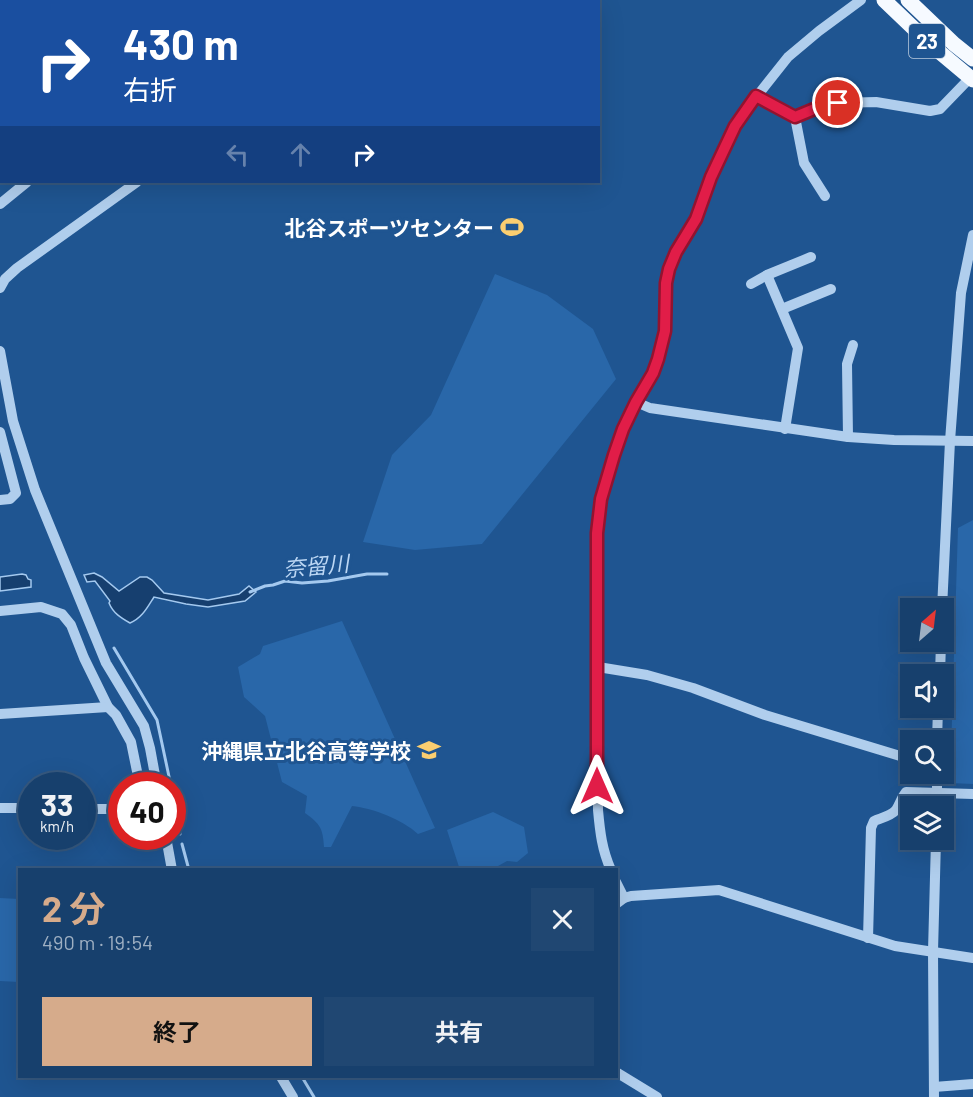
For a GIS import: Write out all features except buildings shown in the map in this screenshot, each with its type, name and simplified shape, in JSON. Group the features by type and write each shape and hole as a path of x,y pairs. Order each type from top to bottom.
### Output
{"main road":[{"name":"23","path":"884,0 930,44 972,79"},
{"name":"23","path":"908,0 973,59"}],"street":[{"path":"610,868 600,835 598,810 597,562 599,510 614,455 636,402 653,373 663,345 666,283 669,269 676,252 696,219 711,177 735,126 788,57 861,0"},
{"path":"795,117 819,107 838,103 876,102 930,111 940,109 972,79"},
{"path":"756,96 795,117"},
{"path":"795,117 804,163 825,196"},
{"path":"0,204 26,183"},
{"path":"0,288 5,279 17,268 136,183"},
{"path":"943,598 950,441 961,293 973,235"},
{"path":"751,284 811,257"},
{"path":"767,275 798,348 785,429"},
{"path":"782,309 831,289"},
{"path":"848,437 847,364 853,345"},
{"path":"0,351 13,421 35,490 106,663 144,726 154,772"},
{"path":"636,402 650,408 848,437 882,440 973,441"},
{"path":"0,432 16,493 10,499 0,500"},
{"path":"0,611 41,607 62,614 71,625 108,707 116,715 131,742 137,772"},
{"path":"598,668 647,675 693,688 765,715 900,756"},
{"path":"0,714 108,707"},
{"path":"937,784 937,793"},
{"path":"867,938 871,828 874,821 890,815 897,809 900,798 906,792 973,794"},
{"path":"0,808 18,808"},
{"path":"168,850 172,868"},
{"path":"936,850 933,951 934,1092 973,1084"},
{"path":"620,901 631,896 719,890 894,946 973,958"},
{"path":"618,1073 657,1097"},
{"path":"282,1078 293,1097"}],"shaded area":[{"path":"495,274 547,295 593,329 616,379 482,544 415,550 363,542 392,455 431,415"},
{"path":"973,520 973,784 954,783 954,730 952,730 952,718 954,718 958,528"},
{"path":"94,573 119,591 140,577 147,577 164,593 208,600 239,594 249,586 256,592 245,601 208,607 154,597 141,615 130,623 113,610 110,601 95,581 87,582 84,575"},
{"path":"22,574 31,580 31,587 0,591 0,577"},
{"path":"342,621 435,828 418,834 387,816 352,806 331,847 324,847 320,827 305,813 307,796 282,782 265,716 244,697 238,667 260,654 263,646"},
{"path":"493,812 524,827 528,853 517,862 507,861 495,868 459,868 447,830"},
{"path":"0,898 18,899 18,982 0,981"}],"waterway":[{"name":"奈留川","path":"250,592 285,581 302,583 367,574 387,574"},
{"path":"114,648 157,720 168,772"},
{"path":"184,850 188,868"},
{"path":"303,1078 314,1097"}],"place":[{"name":"北谷スポーツセンター","path":"512,227"},
{"name":"沖縄県立北谷高等学校","path":"429,750"}],"route":[{"path":"597,786 597,533 599,510 620,438 636,402 653,373 663,345 666,283 669,269 676,252 696,219 711,177 735,126 756,96 795,117 819,107 838,103"}]}
